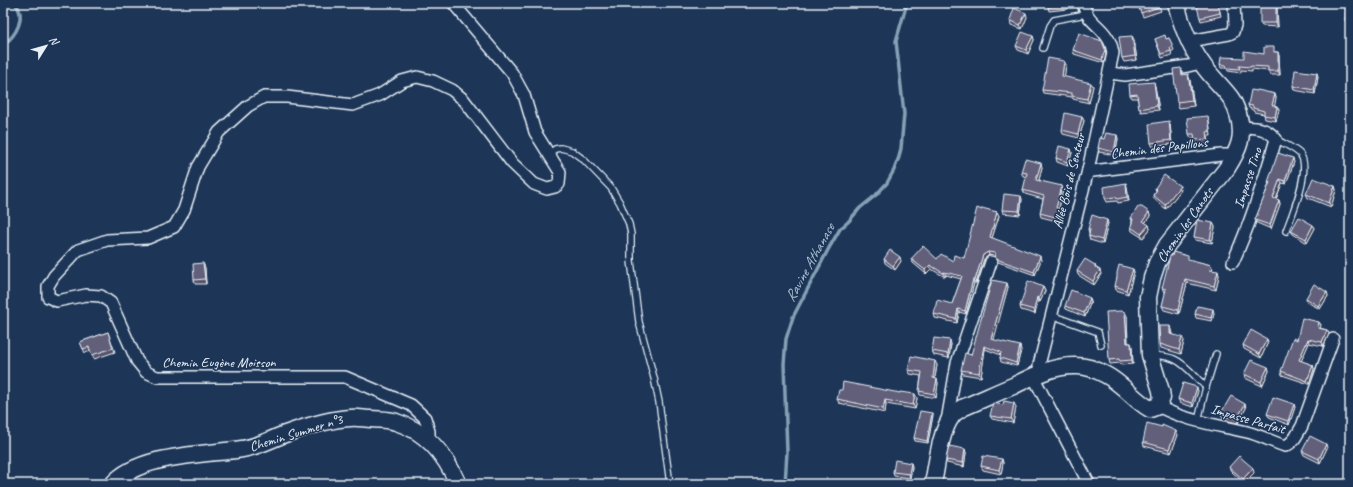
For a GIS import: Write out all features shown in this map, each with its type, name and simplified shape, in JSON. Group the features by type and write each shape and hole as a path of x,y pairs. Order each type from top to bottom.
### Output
{"street":[{"name":"Chemin Eugène Moisson","path":"428,440 428,431 425,418 411,405 345,377 157,377 146,372 136,361 111,303 101,296 86,295 57,301 48,297 48,286 54,276 78,250 107,240 148,238 174,227 184,210 198,167 219,132 248,106 264,97 287,97 353,105 380,94 402,81 417,77 433,81 452,90 464,100 512,163 534,184 547,189 555,187 559,184 560,172 535,132 524,95 512,73 453,3"},
{"name":"Allée Bois de Senteur","path":"1037,375 1088,170 1110,73 1113,53 1111,43 1086,14 1083,3"},
{"name":"Chemin les Canots","path":"1158,406 1162,398 1161,391 1150,355 1148,297 1152,278 1157,264 1167,245 1227,168 1233,158 1240,140 1242,127 1235,104 1201,63 1190,40 1176,3"},
{"path":"1190,40 1229,34 1233,32 1235,25 1234,3"},
{"path":"1110,73 1126,75 1201,63"},
{"name":"Impasse Tino","path":"1233,262 1246,233 1276,139 1269,131 1264,129 1242,127"},
{"name":"Chemin des Papillons","path":"1088,170 1093,171 1221,155 1228,155 1233,158"},
{"path":"933,484 947,424 957,362 992,262"},
{"name":"Impasse Parfait","path":"1158,406 1169,412 1198,421 1249,432 1285,446 1289,445 1295,439 1302,426 1333,339"},
{"path":"947,424 953,414 962,408 1037,375 1065,367 1077,366 1091,368 1108,376 1122,386 1144,406 1150,409 1158,406"},
{"path":"1037,375 1089,484"},
{"name":"Chemin Summer n°3","path":"113,484 117,479 133,468 159,460 244,449 318,424 351,417 395,421 412,429 428,440 442,455 458,484"}],"lane":[{"path":"1043,48 1050,26 1054,20 1086,14"},
{"path":"1276,139 1300,154 1304,161 1302,185 1286,231"},
{"path":"549,154 555,148 561,148 572,152 584,160 611,188 620,203 629,224 631,234 631,261 639,322 659,402 670,484"},
{"path":"1051,315 1098,332 1101,345"},
{"path":"1198,421 1216,354"},
{"path":"1150,355 1165,356 1174,359 1206,387"}],"building":[{"path":"1047,3 1066,3 1066,5 1048,7"},
{"path":"1131,3 1158,3 1159,7 1141,13 1138,4"},
{"path":"1196,3 1218,3 1220,13 1200,18"},
{"path":"1346,3 1350,3 1350,20 1345,20"},
{"path":"1260,4 1276,4 1276,23 1260,23"},
{"path":"1014,8 1026,13 1020,25 1010,20"},
{"path":"1022,32 1033,36 1026,50 1016,46"},
{"path":"1079,33 1102,41 1105,49 1102,60 1073,50"},
{"path":"1165,35 1166,39 1169,38 1173,46 1170,48 1171,51 1161,54 1155,39"},
{"path":"1132,36 1135,56 1122,58 1119,37"},
{"path":"1264,47 1274,47 1274,52 1278,52 1278,71 1268,71 1268,67 1251,66 1239,66 1240,69 1227,68 1226,65 1220,64 1221,57 1244,58 1244,51 1264,54"},
{"path":"1048,58 1064,61 1062,76 1091,83 1087,99 1072,96 1072,93 1042,90"},
{"path":"1181,68 1182,75 1188,74 1192,100 1177,102 1173,69"},
{"path":"1295,70 1317,73 1314,90 1293,86"},
{"path":"1154,82 1157,106 1139,109 1137,94 1130,95 1129,84"},
{"path":"1251,90 1275,94 1272,105 1277,107 1275,117 1264,115 1264,111 1248,105"},
{"path":"1065,113 1082,117 1078,134 1062,130"},
{"path":"1208,116 1210,131 1207,132 1208,139 1195,140 1194,134 1189,134 1187,118"},
{"path":"1169,121 1171,140 1151,143 1149,124"},
{"path":"1106,133 1117,135 1114,152 1098,148 1100,138 1104,139"},
{"path":"1059,146 1071,149 1067,162 1056,158"},
{"path":"1278,153 1293,158 1285,181 1280,179 1273,198 1279,200 1270,225 1255,220 1270,182 1268,182"},
{"path":"1025,159 1041,163 1036,180 1062,186 1056,208 1061,209 1059,218 1040,213 1044,196 1023,190 1027,173 1021,172"},
{"path":"1164,175 1180,186 1165,205 1153,195 1157,190 1155,188"},
{"path":"1313,178 1335,186 1329,203 1306,194"},
{"path":"1126,183 1127,197 1117,199 1116,197 1105,198 1104,187"},
{"path":"1004,194 1021,196 1019,211 1002,210"},
{"path":"1138,207 1142,207 1149,212 1143,221 1149,225 1141,234 1131,227 1133,219 1131,218"},
{"path":"977,208 997,212 990,237 1040,256 1034,272 996,259 995,253 988,252 983,255 975,280 973,279 965,311 958,309 956,319 934,314 937,300 952,304 962,276 943,273 930,265 925,270 911,259 923,246 937,259 941,254 953,261 954,255 964,258"},
{"path":"1092,215 1107,220 1102,240 1089,236 1090,229 1088,229"},
{"path":"1299,217 1313,225 1306,239 1291,231"},
{"path":"1197,220 1213,223 1210,240 1194,237"},
{"path":"890,250 900,257 893,266 884,259"},
{"path":"1173,252 1188,256 1188,259 1211,265 1210,270 1218,271 1214,286 1185,279 1178,310 1162,306 1166,289 1162,288 1170,256 1172,256"},
{"path":"1085,259 1100,270 1093,281 1077,271"},
{"path":"203,263 205,279 194,280 193,264"},
{"path":"1119,265 1133,269 1126,290 1115,286"},
{"path":"992,280 1007,283 991,339 1020,346 1016,363 1000,358 1001,352 984,346 979,373 961,370 965,353 971,355"},
{"path":"1028,281 1043,287 1039,298 1037,297 1034,310 1020,306"},
{"path":"1314,284 1327,292 1318,306 1306,298"},
{"path":"1071,290 1090,298 1084,313 1065,306"},
{"path":"1197,306 1213,309 1211,318 1195,314"},
{"path":"1106,312 1125,312 1127,343 1131,343 1132,360 1109,360"},
{"path":"1302,318 1319,322 1318,328 1327,330 1322,342 1308,339 1299,360 1313,365 1307,381 1281,371 1293,338 1297,340"},
{"path":"1159,326 1170,326 1170,334 1182,337 1179,350 1160,344"},
{"path":"1251,330 1267,339 1259,354 1243,345"},
{"path":"108,332 113,348 92,355 89,347 83,349 80,342"},
{"path":"934,338 950,340 948,354 932,351"},
{"path":"911,356 935,361 933,378 937,379 934,394 919,391 922,372 908,370"},
{"path":"1251,360 1268,367 1261,382 1244,374"},
{"path":"843,382 900,393 915,394 913,405 885,400 883,409 837,399 839,390 842,390"},
{"path":"1183,383 1197,387 1192,403 1178,399"},
{"path":"1231,396 1245,404 1237,419 1228,417 1221,413"},
{"path":"1273,397 1294,404 1288,421 1267,414"},
{"path":"1004,401 1014,403 1011,419 990,416 993,403 1003,405"},
{"path":"920,411 932,413 927,441 914,438"},
{"path":"1147,423 1162,427 1162,425 1176,431 1169,449 1143,442"},
{"path":"1310,436 1326,444 1319,459 1302,451"},
{"path":"949,446 965,449 963,463 946,460"},
{"path":"983,456 1002,459 999,470 981,466"},
{"path":"1239,456 1253,468 1243,479 1229,467"},
{"path":"895,460 911,463 909,474 893,472"}],"waterway":[{"path":"3,45 12,37 20,20 20,14 15,3"},
{"name":"Ravine Athanase","path":"785,484 787,452 784,364 786,339 793,317 840,229 887,183 899,157 904,114 896,41 907,3"}]}
